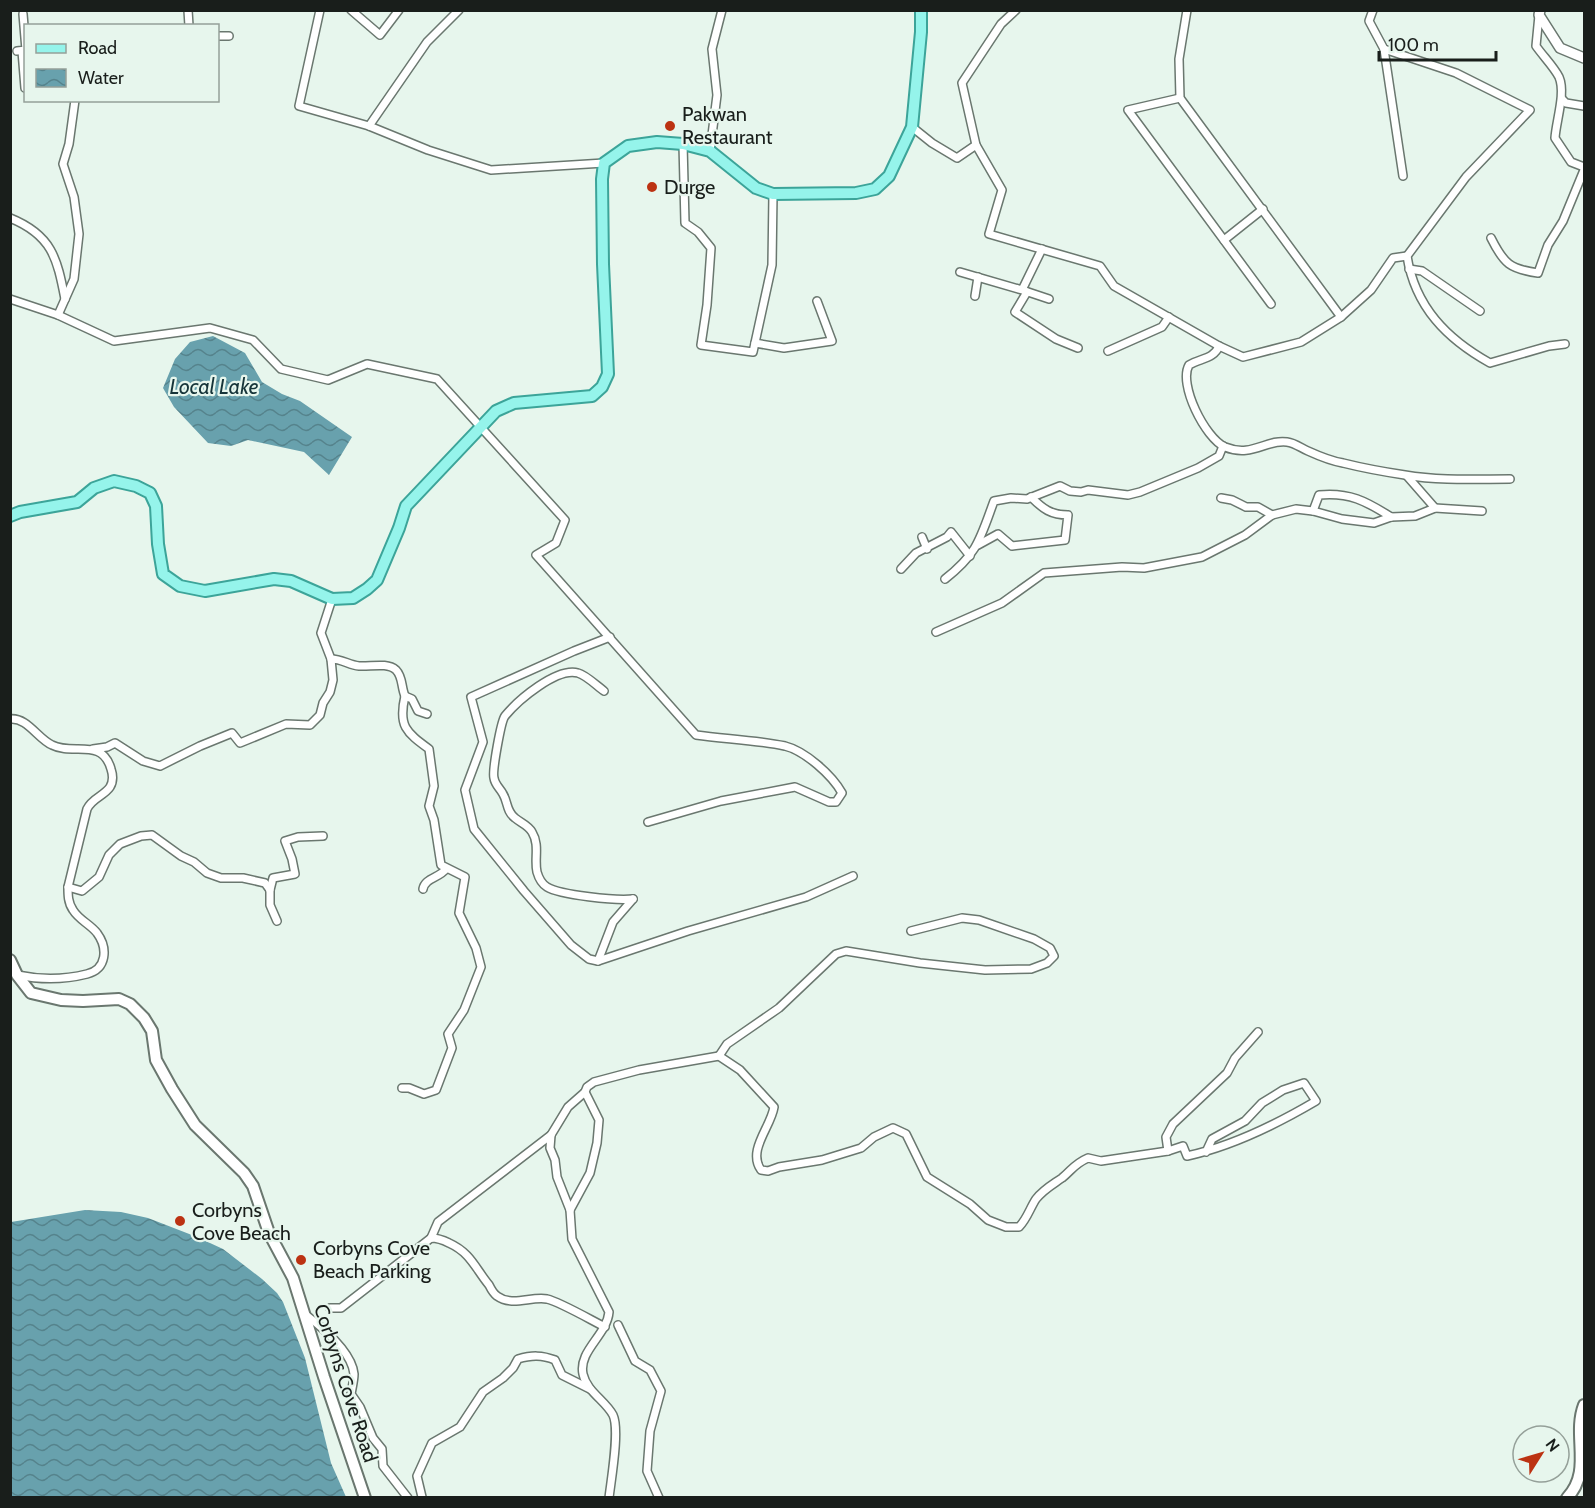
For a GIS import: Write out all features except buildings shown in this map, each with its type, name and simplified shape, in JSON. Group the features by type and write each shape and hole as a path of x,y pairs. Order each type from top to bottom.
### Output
{"main road":[{"path":"10,516 76,501 94,488 114,481 136,486 150,493 156,506 158,544 163,574 180,586 205,591 274,579 291,581 332,599 353,598 377,580 406,506 480,425 496,411 513,403 592,396 602,387 608,374 603,232 604,163 628,146 657,142 683,144 710,151 756,188 773,194 856,193 875,189 889,176 912,127 921,10"},
{"name":"Corbyns Cove Road","path":"10,960 17,975 31,993 42,997 83,1001 119,999 130,1004 144,1018 152,1031 156,1060 189,1116 195,1125 244,1173 253,1186 269,1233 293,1278 364,1497"},
{"path":"1567,1497 1580,1474 1581,1413 1584,1405"}],"street":[{"path":"320,10 299,106 369,126 428,150 491,170 604,163"},
{"path":"351,10 380,35 399,10"},
{"path":"369,126 427,42 459,10"},
{"path":"710,151 717,95 712,49 722,10"},
{"path":"1016,10 1001,24 962,83 976,145 1002,190 989,234 1100,266 1114,286 1219,346 1243,357 1300,342 1341,317 1371,290 1393,258 1407,256 1466,177 1530,110 1456,73 1384,49"},
{"path":"1187,10 1179,59 1180,98 1341,317"},
{"path":"1373,10 1369,21 1384,49 1403,176"},
{"path":"1540,13 1560,48 1584,58"},
{"path":"1491,238 1508,263 1518,270 1538,273 1548,245 1563,221 1584,169 1571,162 1555,138 1556,119 1562,99 1559,78 1536,46 1540,13"},
{"path":"23,14 24,26"},
{"path":"219,36 229,36"},
{"path":"24,50 19,51 24,82"},
{"path":"1180,98 1128,110 1271,304"},
{"path":"1562,99 1566,103 1584,105"},
{"path":"58,315 74,279 79,234 74,197 63,164 69,144 75,102"},
{"path":"912,127 932,143 957,158 976,145"},
{"path":"683,144 685,223 698,232 711,248 710,277 701,345 753,352 772,265 773,194"},
{"path":"1224,240 1263,209"},
{"path":"10,218 26,224 45,239 58,267 65,299"},
{"path":"1042,249 1015,312 1056,339 1078,348"},
{"path":"1407,256 1414,286 1443,331 1490,363 1549,346 1565,344"},
{"path":"1409,268 1422,271 1479,311"},
{"path":"960,272 1049,299"},
{"path":"975,296 978,277"},
{"path":"10,299 58,315 114,341 210,328 254,340 281,369 328,380 366,364 437,380 565,520 556,543 536,555 696,735 787,747 814,762 836,782 842,793 836,802 829,802 795,787 721,801 648,822"},
{"path":"755,343 784,348 832,341 817,301"},
{"path":"1108,351 1162,327 1169,317"},
{"path":"1219,346 1210,357 1189,364 1186,370 1187,382 1199,419 1209,434 1224,446 1254,450 1272,444 1291,442 1307,451 1340,462 1407,476 1510,479"},
{"path":"945,579 963,564 978,545 994,501 1011,498 1027,499 1060,486 1070,491 1088,490 1128,495 1198,468 1219,456 1224,446"},
{"path":"1407,476 1435,508"},
{"path":"1313,511 1319,495 1330,494 1365,500 1391,517"},
{"path":"978,545 998,534 1012,546 1065,540 1068,515 1055,515 1043,510 1031,497"},
{"path":"1221,498 1232,500 1246,507 1258,507 1272,515"},
{"path":"936,632 1002,603 1044,573 1122,567 1144,568 1202,557 1245,535 1272,515 1296,509 1374,523 1391,517 1415,516 1435,508 1482,511"},
{"path":"901,569 916,553 947,537 951,532 970,556"},
{"path":"922,537 927,549"},
{"path":"10,719 16,718 52,745 63,749 91,749 116,743 143,761 160,766 232,733 240,743 286,724 310,725 320,715 333,680 332,659 321,633 332,599"},
{"path":"610,637 471,698 483,742 465,790 474,829 571,945 589,959 598,960 806,897 853,876"},
{"path":"332,659 340,659 356,666 394,668 401,676 405,696 402,716 405,728 411,736 429,749 434,786 429,806 434,820 441,865 465,877 459,913 476,948 481,967 464,1010 448,1034 452,1048 436,1090 424,1094 409,1088 402,1088"},
{"path":"598,960 613,922 633,899 613,900 562,892 549,889 542,883 537,872 537,845 534,834 527,825 514,817 507,809 504,795 497,787 493,777 504,717 546,680 564,673 578,673 604,691"},
{"path":"405,696 412,699 418,711 427,714"},
{"path":"17,975 50,979 67,978 92,973 104,960 104,951 96,933 79,918 68,899 68,887 87,809 91,801 111,785 111,768 100,752 91,749"},
{"path":"68,887 82,891 99,877 110,855 120,844 141,836 152,835 207,873 221,878 243,878 265,883 270,890"},
{"path":"277,921 270,905 273,878 295,874 285,841 297,837 323,836"},
{"path":"423,889 427,880 436,879 446,869"},
{"path":"719,1056 727,1044 779,1008 836,954 846,951 920,963 985,970 1031,969 1047,963 1054,956 1050,948 1034,939 979,920 962,918 910,931"},
{"path":"1168,1151 1166,1137 1173,1124 1227,1073 1234,1058 1258,1032"},
{"path":"330,1308 341,1308 431,1238 438,1222 551,1135 568,1107 585,1092 587,1087 594,1082 639,1070 719,1056 740,1070 774,1107 758,1150 757,1164 761,1170 768,1171 802,1164 861,1148 874,1137 893,1128 906,1134 927,1177 970,1204 988,1220 1006,1227 1019,1227 1026,1220 1028,1211 1038,1196 1076,1164 1088,1158 1101,1161 1168,1151 1183,1146 1187,1156 1206,1152 1279,1121 1316,1101 1304,1083 1284,1090 1262,1103 1245,1121 1212,1139 1206,1152"},
{"path":"570,1210 590,1173 597,1143 599,1120 585,1092"},
{"path":"551,1135 550,1148 555,1160 557,1177 570,1210 572,1239 609,1312 608,1323 584,1359 583,1374 590,1389 613,1415 615,1427 609,1497"},
{"path":"431,1238 437,1238 459,1248 475,1263 485,1281 498,1297 522,1301 534,1298 549,1299 605,1327"},
{"path":"304,1314 323,1328 344,1350 354,1374 351,1394 360,1407 373,1438 382,1449 382,1466 410,1497 422,1497 417,1476 432,1443 460,1426 483,1392 503,1378 518,1359 533,1355 546,1356 555,1360 562,1375 590,1389"},
{"path":"618,1325 635,1361 650,1371 661,1391 651,1431 647,1471 659,1497"}],"water":[{"name":"Local Lake","path":"213,336 245,353 262,382 300,401 352,437 329,475 304,452 248,440 231,446 208,443 174,407 163,388 175,359 190,342"},
{"path":"85,1210 121,1212 148,1218 197,1237 223,1249 277,1293 283,1302 305,1358 331,1463 346,1497 11,1497 11,1222"}],"place":[{"name":"Pakwan Restaurant","path":"670,126"},
{"name":"Durge","path":"652,187"},
{"name":"Corbyns Cove Beach","path":"180,1221"},
{"name":"Corbyns Cove Beach Parking","path":"301,1260"}]}
